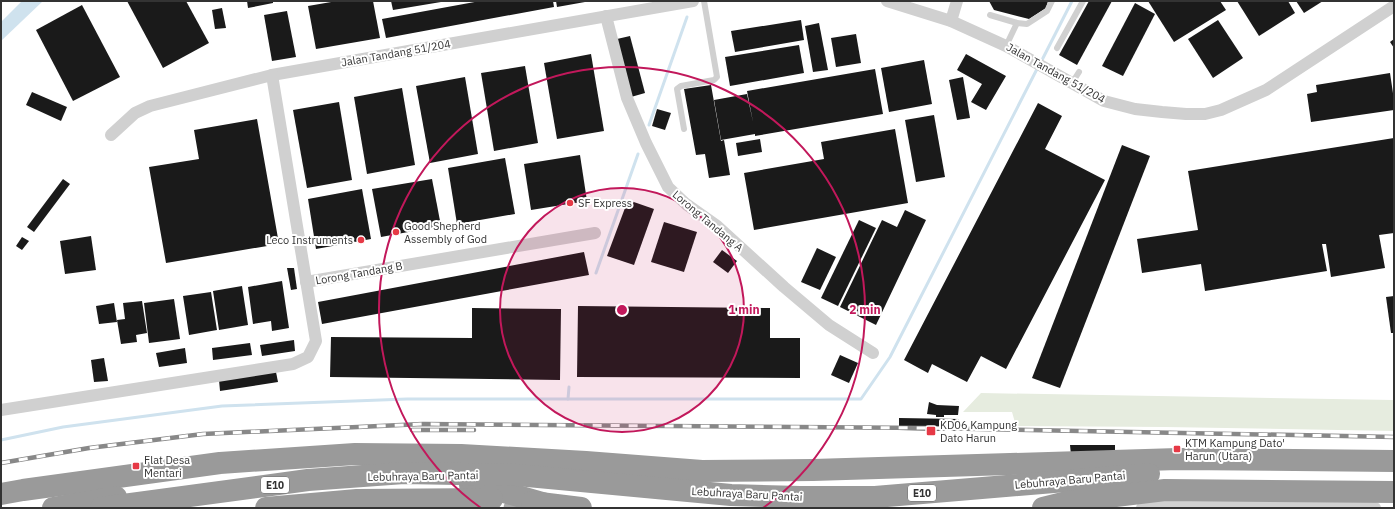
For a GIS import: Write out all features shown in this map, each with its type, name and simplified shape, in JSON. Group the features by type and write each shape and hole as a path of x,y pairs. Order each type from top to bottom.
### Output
{"highway":[{"path":"1,494 220,462 355,454 460,455 586,462 702,471 813,470 1178,459 1394,461"},
{"path":"52,508 138,493 292,473 460,455"},
{"name":"Lebuhraya Baru Pantai","path":"101,508 308,480 404,474 517,475 731,495 800,497 875,496 1191,470 1394,474"},
{"path":"169,508 247,495 365,484 464,484 490,488 549,506"},
{"name":"Lebuhraya Baru Pantai","path":"1043,508 1067,502 1165,490 1394,492"},
{"name":"Lebuhraya Baru Pantai","path":"266,508 357,500 490,498 549,506 581,508"}],"main road":[{"path":"513,508 549,506"}],"street":[{"name":"Jalan Tandang 51/204","path":"110,135 135,112 150,106 272,75 606,16 659,4 693,1"},
{"name":"Jalan Tandang 51/204","path":"887,1 951,21 1006,46 1104,102 1135,109 1186,114 1205,114 1221,110 1266,90 1394,6"},
{"path":"951,21 957,1"},
{"name":"Lorong Tandang A","path":"606,16 626,98 668,187 686,204 717,226 784,287 829,325 873,353"},
{"name":"Lorong Tandang B","path":"272,75 306,282 595,233"},
{"path":"1,410 293,364 308,357 316,341 306,282"},
{"path":"1148,506 1375,508"}],"lane":[{"path":"684,129 677,89 681,86 714,80 717,77 704,1"},
{"path":"990,15 1024,24 1047,11 1052,1"},
{"path":"1057,48 1083,1"},
{"path":"1006,46 1017,23"},
{"path":"1072,84 1079,72"}],"shaded area":[{"path":"981,393 1394,400 1394,431 1016,426 1012,412 963,412"}],"water":[{"path":"22,1 43,1 1,41 1,22"}],"building":[{"path":"127,1 186,1 209,43 163,68"},
{"path":"247,1 273,1 273,3 248,8"},
{"path":"337,1 373,1 380,38 316,49 308,6"},
{"path":"391,1 441,1 441,2 393,10"},
{"path":"480,1 553,1 554,7 386,38 382,19"},
{"path":"556,1 585,1 585,2 557,7"},
{"path":"989,1 1048,1 1046,8 1029,19 994,10"},
{"path":"1089,1 1112,1 1077,65 1059,55"},
{"path":"1148,1 1220,1 1226,10 1174,42"},
{"path":"1237,1 1288,1 1295,13 1259,36"},
{"path":"1296,1 1323,1 1304,13"},
{"path":"1135,3 1155,14 1123,76 1102,66"},
{"path":"82,5 120,77 73,101 36,30"},
{"path":"222,8 226,28 215,29 212,10"},
{"path":"287,11 296,57 272,61 264,15"},
{"path":"801,20 804,40 735,52 731,31"},
{"path":"1218,20 1243,58 1213,78 1188,39"},
{"path":"819,23 828,70 813,72 805,26"},
{"path":"856,34 861,63 836,67 831,38"},
{"path":"630,36 645,93 631,97 617,39"},
{"path":"1394,39 1394,48 1390,42"},
{"path":"799,45 804,73 730,86 725,57"},
{"path":"591,54 604,131 557,139 544,63"},
{"path":"966,54 1006,76 986,110 971,102 982,84 957,70"},
{"path":"924,60 932,104 889,112 881,68"},
{"path":"525,66 538,143 494,151 481,73"},
{"path":"875,69 883,114 755,136 755,134 721,140 714,100 747,94 753,122 747,91"},
{"path":"1390,73 1394,110 1311,122 1307,94 1317,92 1316,85"},
{"path":"465,77 478,154 430,163 416,86"},
{"path":"963,77 970,118 957,120 949,80"},
{"path":"711,85 721,141 724,140 730,175 709,178 705,154 696,155 684,89"},
{"path":"402,88 415,165 367,174 354,97"},
{"path":"32,92 67,107 61,121 26,105"},
{"path":"339,102 352,180 307,188 293,110"},
{"path":"1038,103 1062,116 1045,149 1105,180 1006,369 981,356 967,382 932,364 928,373 904,360"},
{"path":"657,109 671,113 665,130 652,126"},
{"path":"934,115 945,177 916,182 905,120"},
{"path":"257,119 279,244 166,263 149,167 199,159 194,130"},
{"path":"895,129 908,203 754,230 744,173 824,159 821,142"},
{"path":"1394,138 1394,233 1379,235 1385,268 1331,277 1326,244 1322,244 1327,271 1205,291 1201,264 1142,273 1137,239 1198,230 1188,171"},
{"path":"760,139 762,152 738,156 736,143"},
{"path":"1122,145 1150,156 1060,388 1032,378"},
{"path":"580,155 587,201 531,210 524,164"},
{"path":"505,158 515,214 457,224 448,168"},
{"path":"63,179 70,184 34,232 27,227"},
{"path":"432,179 441,226 381,237 372,189"},
{"path":"362,189 371,239 316,249 308,199"},
{"path":"628,200 654,209 634,265 607,256"},
{"path":"905,210 926,220 876,325 840,307 882,220 897,227"},
{"path":"859,220 876,228 838,306 821,298"},
{"path":"664,222 697,232 684,272 651,262"},
{"path":"91,236 96,270 65,274 60,241"},
{"path":"22,237 29,241 22,250 16,246"},
{"path":"817,248 836,257 820,290 801,282"},
{"path":"722,250 737,261 728,273 713,262"},
{"path":"584,252 589,275 322,324 318,302"},
{"path":"287,268 294,268 297,289 291,290"},
{"path":"282,281 289,328 272,331 271,321 253,324 248,287"},
{"path":"242,286 248,325 219,330 213,291"},
{"path":"211,292 217,330 189,335 183,296"},
{"path":"1394,296 1394,333 1391,333 1386,297"},
{"path":"174,299 180,339 149,343 144,303"},
{"path":"142,301 147,333 136,335 137,342 121,344 117,320 125,319 123,303"},
{"path":"114,303 117,322 99,324 96,306"},
{"path":"578,306 770,308 770,338 800,338 800,378 577,377"},
{"path":"472,308 561,309 560,380 330,377 331,337 472,338"},
{"path":"294,340 295,351 262,356 260,345"},
{"path":"250,343 252,355 213,360 212,348"},
{"path":"185,348 187,363 159,367 156,353"},
{"path":"840,355 858,363 849,383 831,375"},
{"path":"104,358 108,381 94,382 91,360"},
{"path":"276,372 278,382 220,391 219,380"},
{"path":"929,402 937,405 959,406 958,415 944,415 944,417 936,417 936,415 927,414"},
{"path":"899,418 959,419 958,431 899,430"},
{"path":"1070,445 1115,445 1115,455 1071,455"}],"waterway":[{"path":"1041,62 1072,1"},
{"path":"649,125 687,17"},
{"path":"1,440 63,427 222,406 407,399 861,399 890,357 1038,67"},
{"path":"596,273 638,154"},
{"path":"568,399 569,387"}],"railway":[{"path":"1,463 89,448 203,434 423,424 927,428 1394,437"},
{"path":"412,430 474,430"}],"place":[{"name":"SF Express","path":"570,203"},
{"name":"Good Shepherd Assembly of God","path":"396,232"},
{"name":"Leco Instruments","path":"361,240"},
{"name":"KD06 Kampung Dato Harun","path":"931,431"},
{"name":"KTM Kampung Dato' Harun (Utara)","path":"1177,449"},
{"name":"Flat Desa Mentari","path":"136,466"}]}
